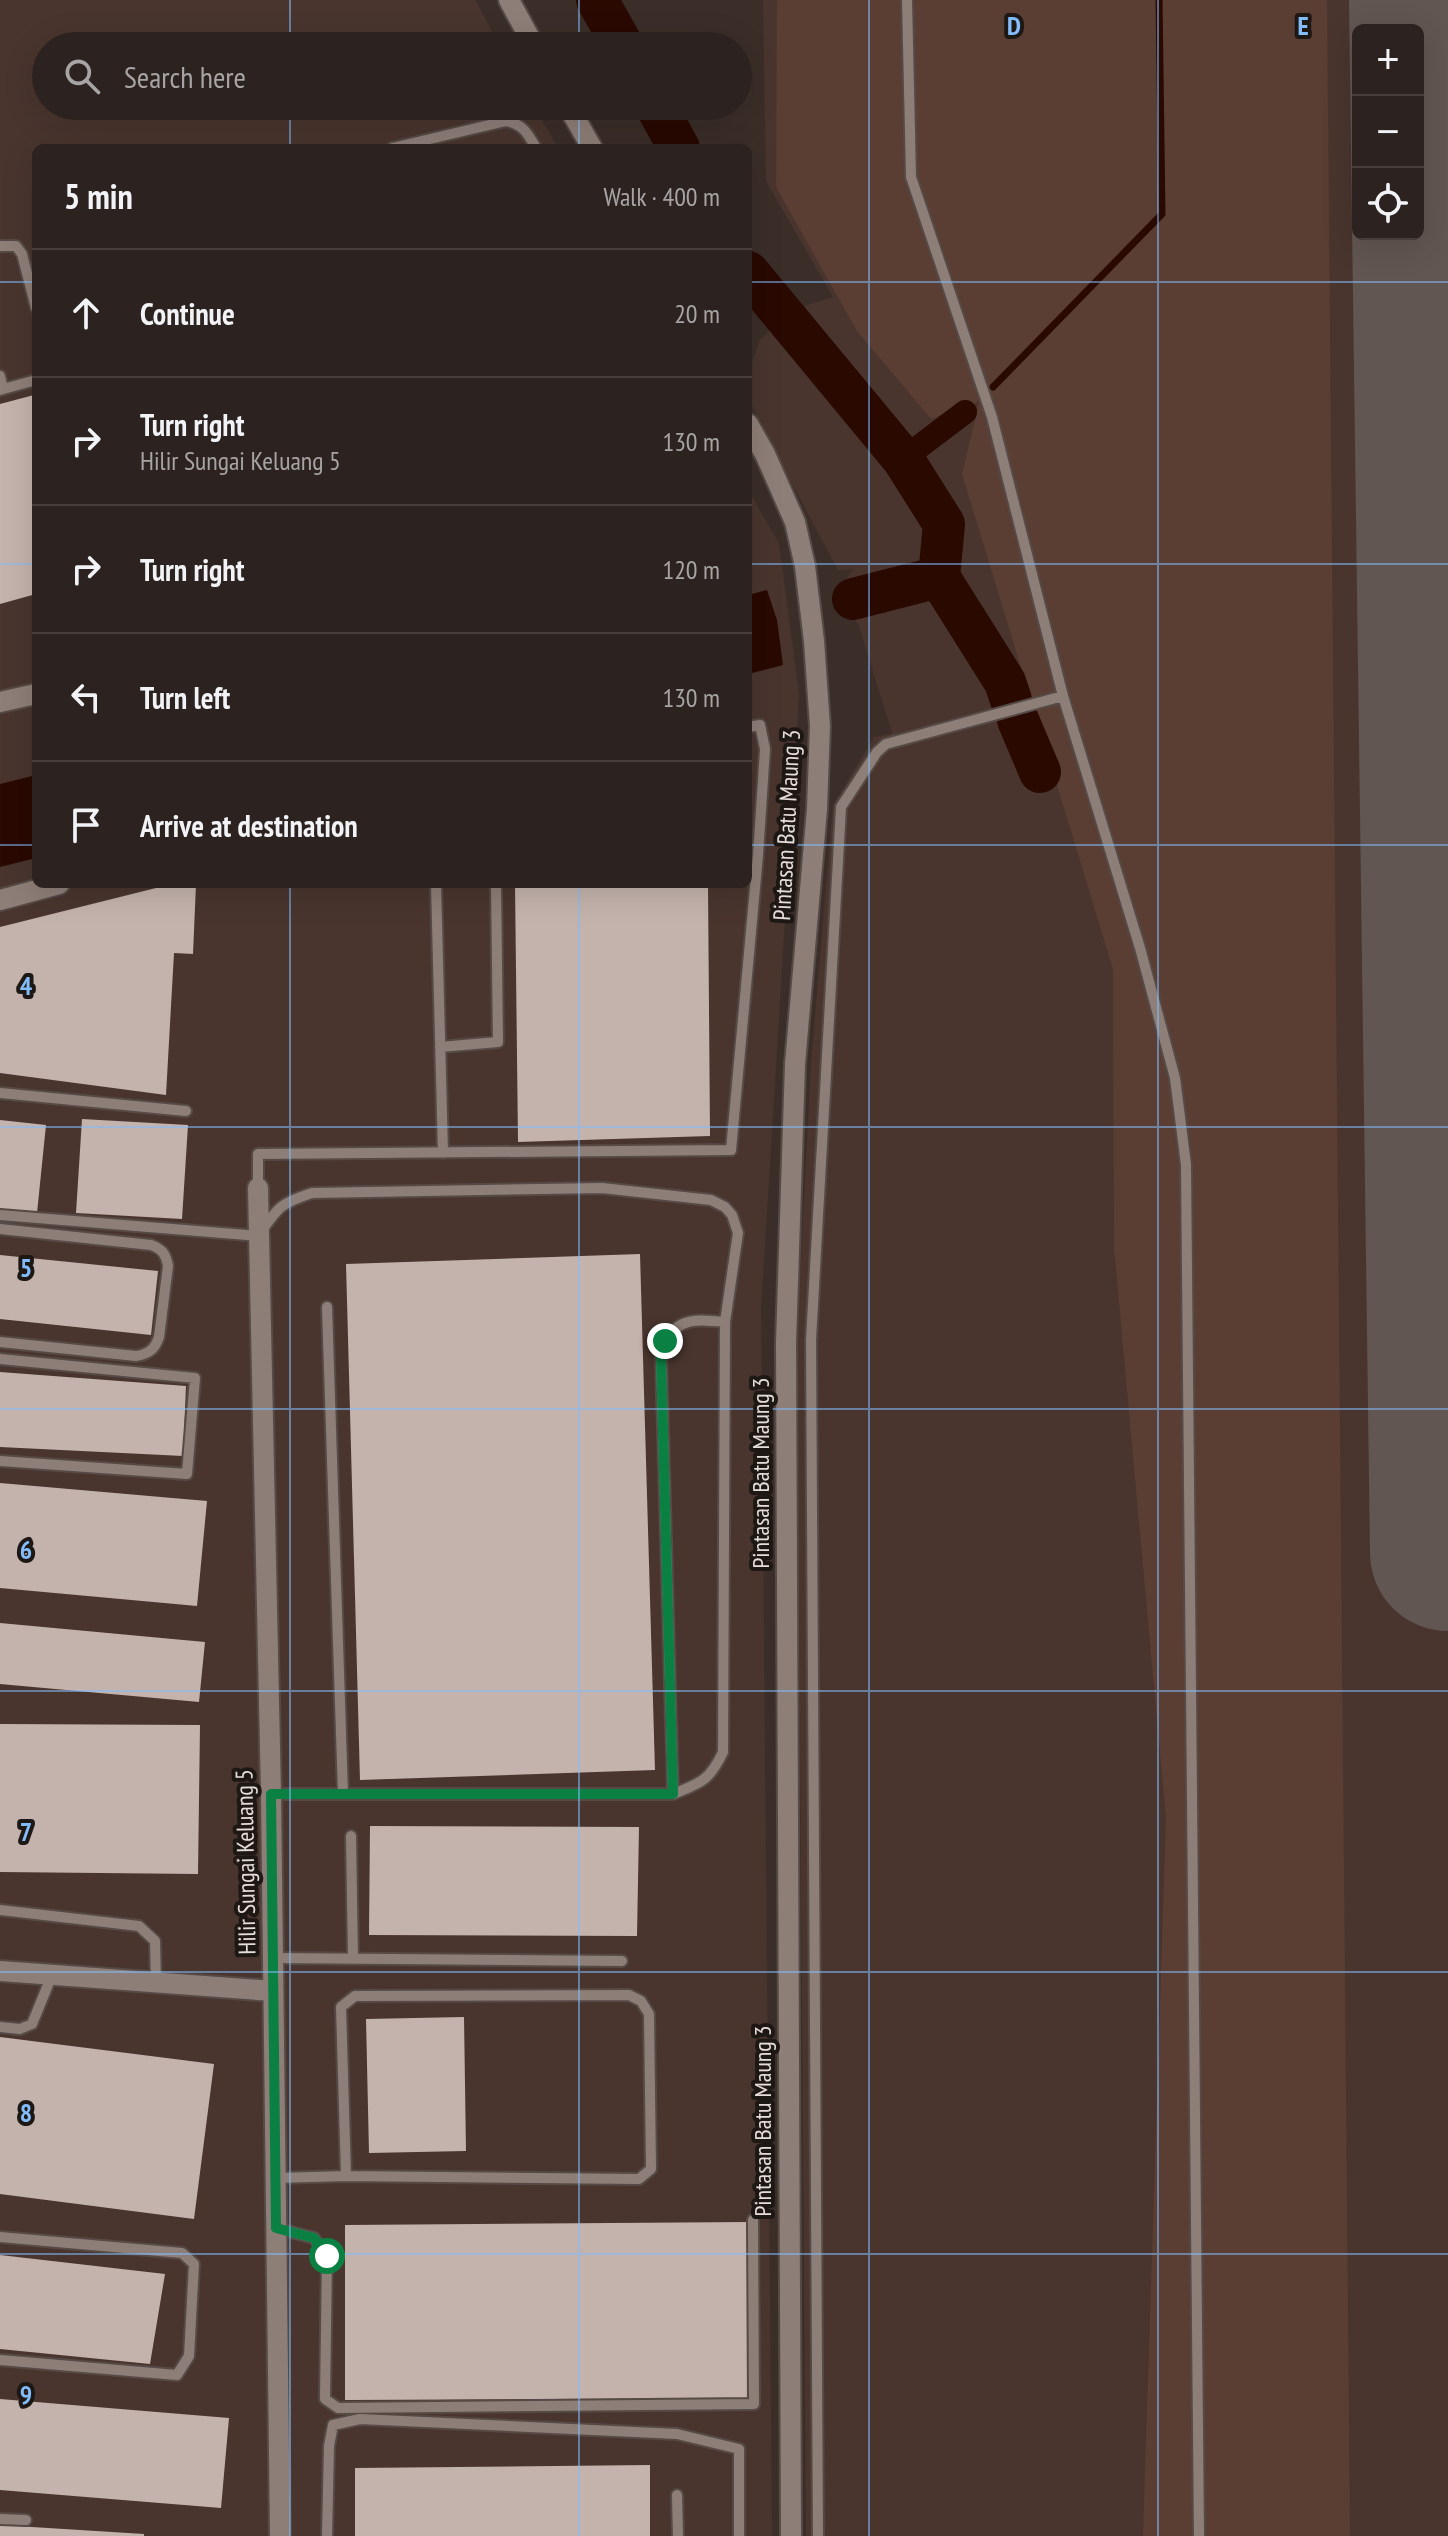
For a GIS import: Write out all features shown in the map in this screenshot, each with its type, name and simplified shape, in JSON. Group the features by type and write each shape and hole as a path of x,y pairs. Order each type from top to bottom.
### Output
{"street":[{"path":"509,0 526,32"},
{"path":"576,120 590,144"},
{"name":"Pintasan Batu Maung 3","path":"752,431 795,522 805,566 820,726 817,809 795,1064 786,1343 791,2536"},
{"path":"0,702 32,695"},
{"path":"0,900 44,888"},
{"name":"Hilir Sungai Keluang 5","path":"258,1188 271,1794 280,2536"},
{"path":"0,1971 273,1991"}],"lane":[{"path":"907,0 911,177 992,417 1063,696 1140,948 1175,1078 1186,1165 1199,2536"},
{"path":"409,144 506,121 517,123 534,144"},
{"path":"0,246 16,246 22,254 32,293"},
{"path":"0,376 2,389 32,381"},
{"path":"818,2536 811,1340 841,807 877,752 886,744 1063,696"},
{"path":"258,1188 258,1154 731,1150 765,749 760,725 752,726"},
{"path":"436,888 443,1153"},
{"path":"440,1047 498,1042 496,888"},
{"path":"0,1093 186,1111"},
{"path":"0,1215 258,1236 285,1201 312,1193 602,1188 711,1200 725,1207 732,1215 738,1233 725,1322 723,1752 713,1773 701,1783 673,1794 271,1794"},
{"path":"0,1229 151,1245 160,1248 168,1266 159,1337 155,1347 147,1354 136,1356 0,1342"},
{"path":"327,1307 343,1794"},
{"path":"673,1794 661,1358 665,1341 680,1324 700,1319 725,1322"},
{"path":"0,1359 195,1378 187,1474 0,1461"},
{"path":"351,1836 353,1959"},
{"path":"0,1910 139,1926 155,1941 156,1983"},
{"path":"273,1958 622,1961"},
{"path":"0,2027 20,2029 32,2024 52,1975"},
{"path":"276,2178 639,2179 651,2169 649,2014 641,2001 629,1995 355,1996 341,2007 346,2176"},
{"path":"276,2228 314,2238 327,2256 325,2399 338,2408 754,2404 753,2220"},
{"path":"0,2237 182,2253 194,2264 189,2356 177,2375 0,2360"},
{"path":"327,2536 329,2446 333,2425 360,2419 677,2434 739,2449 739,2536"},
{"path":"677,2495 678,2536"},
{"path":"0,2519 26,2520"}],"shaded area":[{"path":"0,0 475,0 492,32 32,32 32,120 542,120 556,144 32,144 32,888 752,888 752,496 779,544 799,694 761,1308 772,2536 0,2536"},
{"path":"763,0 1448,0 1448,2536 806,2536 797,1338 811,1063 833,805 874,737 892,733 859,626 838,591 853,569 838,570 752,405 752,363 759,341 789,311 833,297 766,181"},
{"path":"777,0 1327,0 1350,2536 1143,2536 1166,1818 1114,1247 1113,969 962,474 980,399 965,412 948,412 931,419 857,331 776,187"},
{"path":"767,590 777,620 783,665 752,673 752,594"},
{"path":"32,776 32,859 0,867 0,784"}],"building":[{"path":"32,396 32,595 0,604 0,404"},
{"path":"156,888 196,888 193,954 174,953 166,1095 0,1073 0,927"},
{"path":"515,888 708,888 710,1136 518,1142"},
{"path":"82,1119 188,1125 182,1219 76,1213"},
{"path":"0,1120 46,1125 37,1213 0,1209"},
{"path":"640,1254 655,1770 360,1780 346,1264"},
{"path":"0,1255 158,1271 151,1335 0,1319"},
{"path":"0,1372 186,1386 183,1456 0,1447"},
{"path":"0,1483 207,1501 197,1606 0,1588"},
{"path":"0,1623 205,1642 199,1702 0,1684"},
{"path":"0,1724 200,1725 198,1874 0,1872"},
{"path":"370,1826 639,1827 637,1936 369,1935"},
{"path":"464,2017 466,2151 369,2153 366,2019"},
{"path":"0,2037 214,2064 194,2219 0,2194"},
{"path":"749,2222 749,2398 345,2400 345,2225"},
{"path":"0,2255 165,2274 150,2364 0,2349"},
{"path":"0,2399 229,2418 221,2508 0,2490"},
{"path":"650,2465 650,2536 355,2536 355,2468"},
{"path":"0,2525 144,2534 144,2536 0,2536"}],"waterway":[{"path":"597,0 615,32"},
{"path":"993,387 1162,214 1159,0"},
{"path":"664,120 677,144"},
{"path":"752,277 903,459 944,524 939,577 1005,682 1011,700"},
{"path":"903,459 965,412"},
{"path":"853,599 939,577"},
{"path":"1018,720 1040,772"}],"runway":[{"path":"1427,0 1448,1553"}],"route":[{"path":"327,2256 314,2238 276,2228 271,1794 673,1794 661,1358 665,1341"}]}
